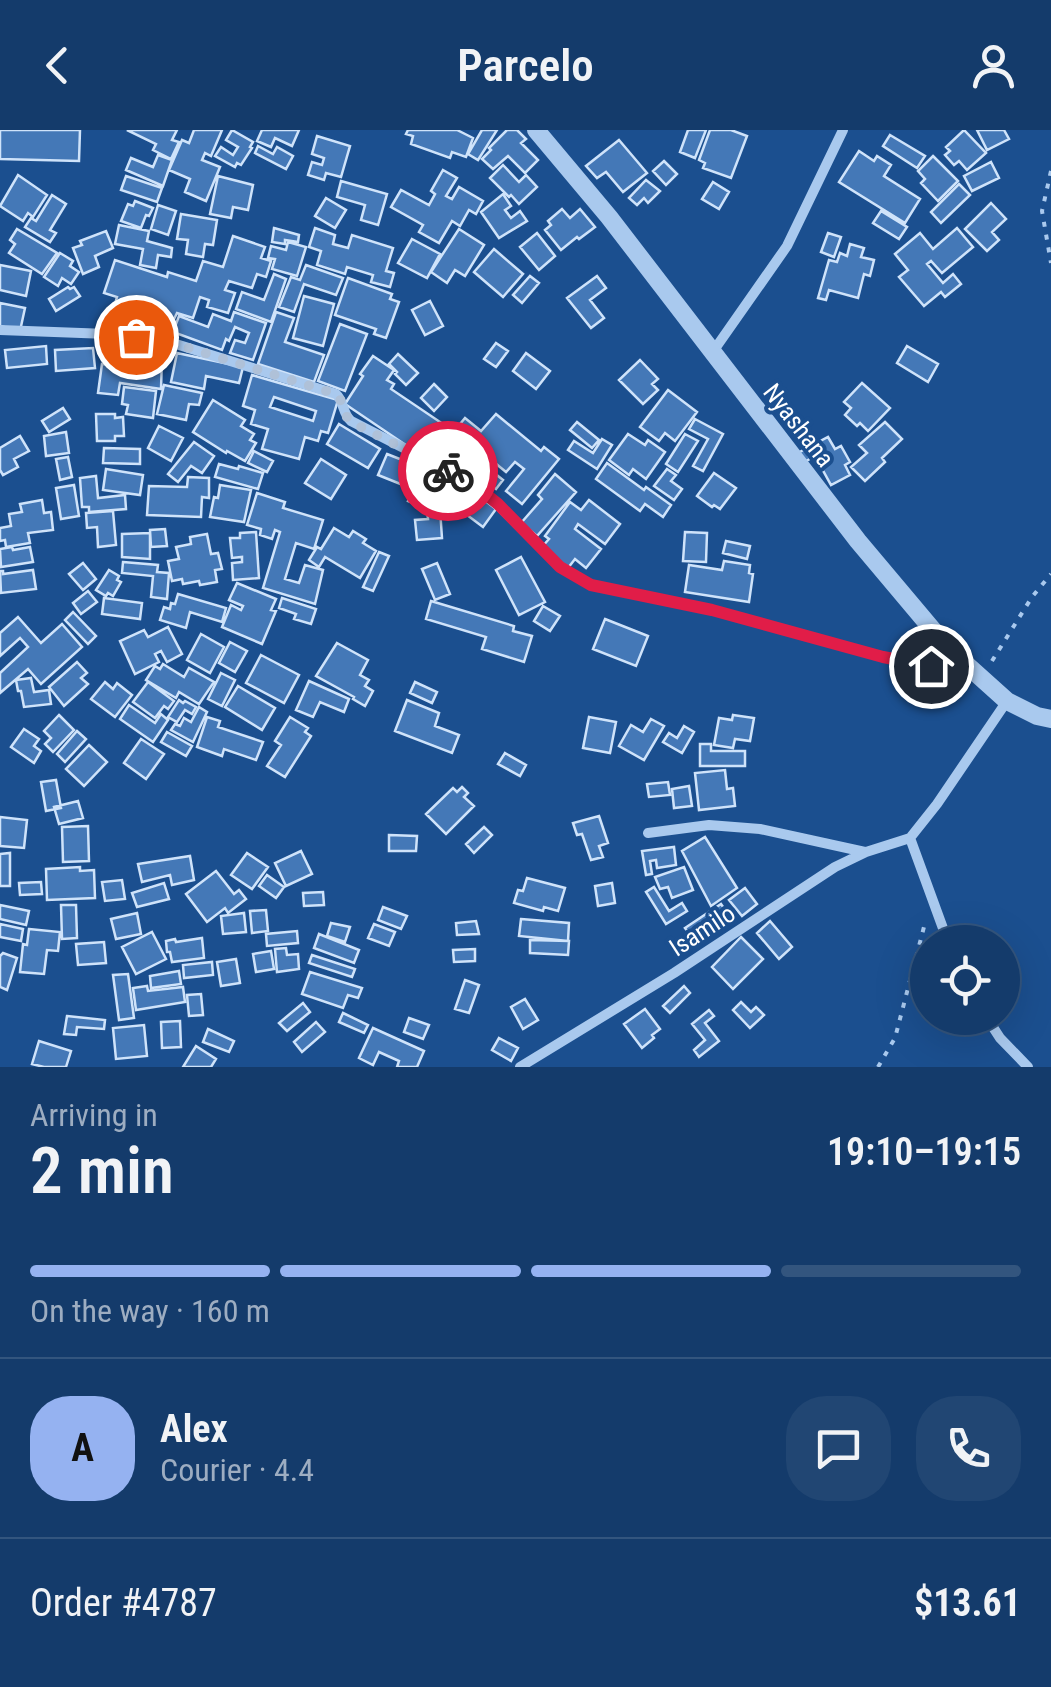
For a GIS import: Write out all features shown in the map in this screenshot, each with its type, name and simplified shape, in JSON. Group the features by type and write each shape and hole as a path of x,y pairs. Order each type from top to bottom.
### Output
{"street":[{"name":"Nyashana","path":"536,130 608,217 858,541 948,648 1007,702 1051,719"},
{"path":"711,354 786,246 843,130"},
{"path":"0,330 163,340 336,394 351,422 472,483 560,567 591,585 712,610 883,657 931,666 967,665"},
{"path":"942,925 910,838 1007,702"},
{"path":"648,832 709,825 760,829 866,852"},
{"name":"Isamilo","path":"520,1067 835,867 910,838"},
{"path":"998,1035 1028,1067"}],"path":[{"path":"1051,171 1042,211 1051,264"},
{"path":"982,678 1051,574"},
{"path":"878,1067 902,1018 932,899"}],"building":[{"path":"0,130 80,130 79,161 0,159"},
{"path":"127,130 177,130 172,140 179,142 171,159 153,150 156,144"},
{"path":"194,130 222,130 211,156 205,153 202,160 220,167 206,201 185,192 190,179 169,170 182,140 189,143"},
{"path":"232,130 253,142 241,165 237,163 235,167 215,156 221,147 233,155 238,147 226,140"},
{"path":"262,130 299,130 292,146 275,138 271,147 257,141"},
{"path":"408,130 457,130 473,138 466,157 452,152 450,158 411,144 413,136 406,134"},
{"path":"482,130 497,130 478,160 468,154"},
{"path":"507,130 517,130 526,139 521,143 538,160 525,173 508,156 493,169 482,159"},
{"path":"688,130 706,130 695,158 680,152"},
{"path":"710,130 731,130 747,136 731,178 703,168 705,163 699,160"},
{"path":"964,130 986,153 967,170 959,161 954,165 945,155 950,151 946,147"},
{"path":"977,130 1004,130 1009,139 987,150"},
{"path":"890,135 925,156 917,168 883,146"},
{"path":"317,136 350,146 341,177 326,173 324,180 308,175 312,162 322,165 324,158 312,154"},
{"path":"619,140 647,173 623,192 606,172 597,178 586,166"},
{"path":"258,146 273,154 277,147 293,156 286,169 255,153"},
{"path":"859,151 874,161 877,156 891,165 884,176 920,199 905,223 839,182"},
{"path":"158,155 172,160 163,186 126,170 131,158 153,167"},
{"path":"933,156 958,181 938,201 921,183 925,179 918,171"},
{"path":"664,161 677,174 666,185 653,171"},
{"path":"991,162 999,178 972,191 964,176"},
{"path":"503,165 519,182 526,175 537,187 519,204 490,178"},
{"path":"443,170 457,178 446,196 452,199 459,187 483,201 476,214 469,210 460,226 452,221 439,243 419,232 423,225 391,207 401,190 429,205 435,194 431,191"},
{"path":"18,175 47,195 33,217 28,213 23,221 0,206"},
{"path":"126,176 162,188 157,202 121,190"},
{"path":"218,176 253,185 248,210 233,207 231,218 210,214"},
{"path":"646,180 660,191 648,203 644,198 637,205 629,198"},
{"path":"341,181 387,194 378,225 361,220 365,205 337,197"},
{"path":"713,182 729,192 719,209 702,199"},
{"path":"959,184 970,195 941,223 931,212"},
{"path":"503,194 511,206 505,210 511,218 520,211 527,221 499,238 481,212"},
{"path":"52,195 66,204 50,230 56,233 50,242 25,227 31,218 36,221"},
{"path":"326,198 346,210 335,228 315,216"},
{"path":"135,201 153,208 141,228 121,221 128,204 133,206"},
{"path":"991,203 1006,219 992,232 999,240 987,251 965,229"},
{"path":"158,205 176,211 168,235 151,229"},
{"path":"562,209 570,218 580,209 595,227 561,250 545,230 551,225 548,221"},
{"path":"881,211 907,227 899,239 873,223"},
{"path":"181,214 217,220 213,245 205,244 203,257 186,254 188,240 177,239"},
{"path":"119,225 149,231 147,241 172,248 171,257 158,255 156,268 140,265 143,249 115,244"},
{"path":"274,228 299,235 298,242 272,242"},
{"path":"315,228 335,235 333,244 348,248 352,235 393,248 386,271 394,273 390,287 371,282 373,275 347,267 345,274 317,265 321,251 309,247"},
{"path":"957,228 973,247 942,273 931,261 927,264 943,283 953,274 961,284 945,297 941,292 924,306 899,277 908,270 895,254 920,233 933,249"},
{"path":"17,229 57,253 42,274 9,253 15,244 10,240"},
{"path":"459,229 484,245 465,276 455,270 447,283 431,272"},
{"path":"106,231 113,248 95,256 99,267 83,274 73,248 82,245 80,241"},
{"path":"537,233 555,256 539,270 520,247"},
{"path":"828,233 841,237 834,257 821,252"},
{"path":"233,236 265,247 261,258 271,261 266,277 257,274 252,288 229,281 225,290 235,293 228,313 207,307 209,300 200,297 193,318 177,313 174,319 147,310 142,324 112,314 117,297 104,293 115,260 167,277 168,272 196,281 203,261 223,267"},
{"path":"412,239 440,254 427,278 398,263"},
{"path":"288,242 306,247 297,276 272,269 275,259 268,258 271,246 286,250"},
{"path":"850,244 864,248 861,257 874,260 870,276 864,274 858,298 829,290 826,300 818,298 829,260 837,262 840,253 847,256"},
{"path":"494,249 523,274 503,297 474,272"},
{"path":"60,253 73,261 70,266 79,272 71,284 62,278 58,286 44,277"},
{"path":"0,265 31,271 26,296 0,290"},
{"path":"306,265 343,278 336,295 304,284 294,312 279,307 291,277 300,280"},
{"path":"274,274 286,279 271,322 236,309 242,292 264,300"},
{"path":"530,276 539,283 522,303 513,295"},
{"path":"597,276 606,288 590,300 604,318 591,328 567,298"},
{"path":"348,278 392,294 390,299 399,302 386,338 374,334 376,329 335,315"},
{"path":"74,287 80,296 56,311 49,299"},
{"path":"304,296 334,304 323,346 293,338"},
{"path":"430,301 443,326 425,335 412,310"},
{"path":"0,303 25,308 20,331 0,326"},
{"path":"234,312 266,323 253,360 230,353 235,340 245,343 249,333 235,327 222,350 173,332 179,316 208,327 213,314 231,321"},
{"path":"276,312 294,318 285,342 324,355 314,382 258,364"},
{"path":"340,324 367,334 345,391 318,381"},
{"path":"496,343 508,351 496,367 484,359"},
{"path":"46,346 47,364 7,368 5,350"},
{"path":"907,346 938,364 928,382 897,363"},
{"path":"93,348 95,368 56,371 55,350"},
{"path":"126,352 162,357 161,389 120,383 118,395 98,393 102,364 124,367"},
{"path":"177,353 243,367 239,383 206,376 204,389 171,382"},
{"path":"526,353 550,371 536,389 513,371"},
{"path":"398,354 418,373 406,385 389,364"},
{"path":"373,356 394,370 387,380 394,384 391,389 443,424 422,456 345,404"},
{"path":"640,360 658,379 652,384 658,390 643,404 619,380"},
{"path":"252,375 338,400 328,433 321,431 318,441 305,437 299,459 262,449 268,429 251,424 255,410 243,406","holes":["274,397 316,411 313,421 270,407"]},
{"path":"862,383 890,408 868,431 845,415 851,408 844,402"},
{"path":"434,384 447,397 434,411 421,398"},
{"path":"164,385 202,393 199,405 189,404 186,420 157,414"},
{"path":"124,387 156,391 153,418 126,414 128,405 122,404"},
{"path":"668,390 697,412 675,441 665,433 659,441 640,427"},
{"path":"213,400 245,420 241,426 254,434 250,440 256,443 245,461 193,432"},
{"path":"63,408 70,419 49,432 42,421"},
{"path":"96,414 123,417 124,436 115,436 115,441 97,441"},
{"path":"496,414 541,451 544,447 559,459 522,504 506,491 524,469 515,462 506,472 455,430 465,418 481,431"},
{"path":"695,419 723,434 703,471 693,466 708,439 689,429"},
{"path":"577,422 599,440 592,448 570,430"},
{"path":"885,422 902,439 865,481 851,467 867,453 859,445"},
{"path":"339,424 380,449 368,468 327,444"},
{"path":"159,426 183,438 171,461 148,448"},
{"path":"66,432 69,453 46,456 44,436"},
{"path":"628,434 645,445 648,440 665,452 646,479 633,469 629,475 609,460"},
{"path":"685,434 698,441 678,472 666,464"},
{"path":"20,436 29,451 14,459 18,467 3,475 0,448"},
{"path":"828,437 835,449 841,446 850,462 845,465 850,475 831,485 815,456 801,464 796,454"},
{"path":"602,439 612,445 597,469 568,450 574,441 593,453"},
{"path":"194,442 214,456 202,473 191,466 178,482 168,474"},
{"path":"457,443 503,480 496,489 478,475 474,480 466,473 470,468 450,452"},
{"path":"104,448 140,449 140,464 103,463"},
{"path":"254,451 273,461 267,472 248,463"},
{"path":"387,454 461,483 452,505 435,499 430,510 408,501 413,489 378,475"},
{"path":"68,457 72,477 60,480 56,459"},
{"path":"321,459 346,475 331,499 305,483"},
{"path":"607,463 671,505 663,517 645,504 640,511 596,479"},
{"path":"219,464 263,473 258,489 215,477"},
{"path":"106,469 143,475 140,495 103,490"},
{"path":"667,469 676,475 671,481 682,489 674,500 654,486"},
{"path":"714,473 736,488 720,509 697,496"},
{"path":"555,474 576,492 537,536 521,523 542,499 538,495"},
{"path":"96,476 98,498 125,495 126,509 89,512 89,507 82,507 80,478"},
{"path":"188,477 209,478 209,498 202,497 201,517 147,515 149,486 187,487"},
{"path":"74,485 79,516 61,519 56,488"},
{"path":"220,485 251,490 244,522 210,517"},
{"path":"472,491 496,509 483,527 459,509"},
{"path":"257,493 285,502 283,508 323,520 314,549 296,543 285,579 299,583 305,565 323,570 315,604 263,588 280,532 275,530 272,539 260,535 261,529 247,525"},
{"path":"42,500 44,513 51,512 53,530 28,533 30,543 6,547 5,540 0,541 0,528 11,526 9,514 22,512 20,504"},
{"path":"589,500 620,524 605,544 578,524 575,529 601,549 586,568 575,559 568,568 541,548 549,539 545,536 570,502 581,510"},
{"path":"440,509 442,538 417,540 415,520 428,519 427,510"},
{"path":"113,511 116,545 98,547 97,527 87,528 86,513"},
{"path":"334,528 349,537 353,531 376,551 360,578 325,557 319,567 309,560"},
{"path":"165,529 167,546 151,547 150,530"},
{"path":"256,532 259,578 233,580 232,563 242,562 242,557 232,558 230,538"},
{"path":"685,532 707,533 706,562 683,561"},
{"path":"150,533 150,559 122,557 122,534"},
{"path":"207,534 211,554 218,553 222,569 215,570 217,582 200,585 199,581 172,581 168,561 179,559 176,547 191,544 190,537"},
{"path":"726,541 750,546 747,559 723,553"},
{"path":"30,547 33,562 1,567 0,549"},
{"path":"379,552 389,556 373,591 363,587"},
{"path":"521,557 545,602 519,615 496,570"},
{"path":"724,561 750,565 749,573 753,574 749,602 685,592 689,565 722,570"},
{"path":"123,562 158,565 157,572 169,573 167,599 151,597 153,576 122,573"},
{"path":"83,563 96,579 83,590 69,574"},
{"path":"437,563 450,594 435,600 422,569"},
{"path":"33,570 36,589 1,593 0,571 3,574"},
{"path":"109,570 121,582 113,596 96,590"},
{"path":"237,583 276,599 271,610 276,611 262,644 222,627 231,605 241,610 243,606 229,600"},
{"path":"88,591 97,602 81,614 73,603"},
{"path":"178,594 226,608 222,622 190,612 186,628 160,620 164,607 170,609"},
{"path":"104,598 142,603 140,619 102,614"},
{"path":"282,598 316,609 311,624 294,619 296,614 279,608"},
{"path":"431,601 514,626 513,631 532,636 524,662 482,649 486,637 426,619"},
{"path":"543,606 560,616 550,631 534,621"},
{"path":"73,612 96,636 88,644 65,620"},
{"path":"18,617 41,643 62,624 82,647 41,684 28,669 0,693 0,673 28,647 20,638 0,656 0,633"},
{"path":"605,619 648,636 636,666 593,649"},
{"path":"168,627 182,654 167,662 161,651 155,654 159,662 135,674 120,641 144,630 148,637"},
{"path":"201,634 224,647 210,673 187,660"},
{"path":"230,642 247,651 235,672 219,663"},
{"path":"337,643 368,660 360,675 369,680 365,686 373,691 365,706 316,676"},
{"path":"261,655 299,675 284,703 246,683"},
{"path":"77,662 87,673 81,678 88,684 64,706 49,687"},
{"path":"163,664 184,677 189,668 214,682 199,704 179,692 176,698 146,680 155,666 160,669"},
{"path":"221,673 235,680 222,706 208,699"},
{"path":"31,678 34,692 49,690 51,704 24,707 16,680"},
{"path":"309,681 349,699 344,712 320,702 313,717 296,710"},
{"path":"105,682 113,689 117,683 132,695 115,717 91,699"},
{"path":"148,682 174,701 155,718 133,702"},
{"path":"415,682 437,692 432,703 410,693"},
{"path":"238,686 275,708 262,730 225,707"},
{"path":"179,700 196,707 192,714 185,710 177,722 168,717"},
{"path":"407,700 439,713 435,726 459,735 452,753 395,731"},
{"path":"129,705 155,723 161,714 168,720 153,742 120,719"},
{"path":"199,707 207,712 193,742 171,730 175,724 180,726 184,718 191,722"},
{"path":"59,715 74,730 53,752 45,744 51,738 44,731"},
{"path":"733,715 754,718 750,741 735,739 733,748 714,745 719,718 732,720"},
{"path":"207,717 220,721 218,727 263,742 256,760 224,749 222,756 197,747"},
{"path":"290,717 308,728 305,732 311,736 285,777 267,766 281,745 275,741"},
{"path":"589,717 616,722 610,753 583,748"},
{"path":"651,719 664,726 644,760 619,746 631,725 643,732"},
{"path":"684,726 694,732 682,753 663,742 669,733 677,738"},
{"path":"24,729 39,739 34,746 41,751 34,763 11,747"},
{"path":"77,731 86,739 65,762 57,754"},
{"path":"167,732 192,746 186,756 161,742"},
{"path":"141,739 164,754 146,779 124,763"},
{"path":"700,744 711,744 711,751 745,751 745,766 700,766"},
{"path":"89,745 107,762 84,786 66,769"},
{"path":"505,753 526,765 520,776 498,764"},
{"path":"725,770 727,789 733,788 735,806 699,810 695,773"},
{"path":"56,780 61,808 46,811 41,782"},
{"path":"668,782 670,795 649,797 647,784"},
{"path":"689,786 692,806 674,808 672,789"},
{"path":"462,787 468,793 464,797 474,806 446,834 426,814 453,788 457,792"},
{"path":"78,801 83,818 59,824 54,807"},
{"path":"599,816 608,843 599,846 603,857 591,860 582,834 577,835 573,823"},
{"path":"0,817 27,820 24,848 0,846"},
{"path":"88,826 89,861 63,862 62,827"},
{"path":"484,827 492,835 474,853 466,844"},
{"path":"389,835 417,836 416,851 389,851"},
{"path":"705,837 737,888 711,906 682,851"},
{"path":"674,847 676,865 657,868 656,860 650,861 652,874 646,875 642,851"},
{"path":"301,851 312,874 286,886 275,863"},
{"path":"10,853 10,886 0,886 0,854"},
{"path":"247,853 268,867 252,889 231,875"},
{"path":"190,856 194,880 172,885 170,875 142,882 138,864"},
{"path":"80,867 80,871 94,870 95,898 47,900 46,869"},
{"path":"684,867 693,890 672,898 668,887 660,889 655,877"},
{"path":"216,871 234,894 239,890 246,899 207,922 186,894"},
{"path":"267,875 284,887 276,898 259,886"},
{"path":"527,878 565,888 558,911 514,903"},
{"path":"122,880 125,899 105,901 102,882"},
{"path":"41,882 42,894 20,895 19,883"},
{"path":"164,883 169,899 137,907 132,893"},
{"path":"612,883 615,903 598,906 595,886"},
{"path":"654,887 669,911 682,903 687,911 666,924 646,892"},
{"path":"745,888 757,904 742,916 729,900"},
{"path":"323,892 324,905 304,906 303,893"},
{"path":"721,904 731,918 699,939 694,930 689,933 685,928"},
{"path":"0,905 29,911 26,925 0,919"},
{"path":"61,905 76,905 77,938 62,939"},
{"path":"383,907 407,916 401,929 378,920"},
{"path":"266,910 268,931 252,933 250,911"},
{"path":"137,913 141,934 116,939 111,919"},
{"path":"244,913 246,932 223,934 221,916"},
{"path":"521,919 569,923 568,941 519,936"},
{"path":"476,921 479,934 457,935 456,923"},
{"path":"770,921 792,947 779,959 757,933"},
{"path":"331,923 350,927 345,942 327,936"},
{"path":"0,924 23,929 21,941 0,937"},
{"path":"374,924 395,932 389,946 368,938"},
{"path":"29,929 60,932 58,951 47,950 44,974 20,972"},
{"path":"297,931 298,943 267,946 266,934"},
{"path":"152,932 166,959 136,974 122,947"},
{"path":"319,934 359,950 354,963 314,948"},
{"path":"741,937 763,959 733,989 712,967"},
{"path":"202,938 204,958 172,962 166,941"},
{"path":"530,940 569,941 568,955 530,953"},
{"path":"104,942 106,963 78,965 76,944"},
{"path":"286,948 287,955 298,954 299,969 277,972 275,949"},
{"path":"475,949 475,961 454,962 453,950"},
{"path":"271,951 274,969 256,972 253,954"},
{"path":"3,953 17,958 7,990 0,987"},
{"path":"312,955 355,969 352,977 309,963"},
{"path":"236,959 240,983 221,986 217,962"},
{"path":"212,962 213,975 184,978 183,965"},
{"path":"179,971 181,984 151,988 150,976"},
{"path":"310,972 362,988 358,998 348,995 343,1008 302,994"},
{"path":"128,974 134,1018 119,1020 113,975"},
{"path":"465,980 479,985 469,1013 455,1009"},
{"path":"147,986 148,991 183,987 185,1002 136,1010 133,988"},
{"path":"684,986 690,993 670,1013 663,1006"},
{"path":"201,994 203,1015 189,1016 187,995"},
{"path":"525,999 538,1020 523,1029 511,1007"},
{"path":"741,1002 751,1012 756,1007 764,1015 750,1028 733,1010"},
{"path":"303,1003 310,1012 287,1031 279,1023"},
{"path":"645,1009 660,1029 642,1048 624,1024"},
{"path":"709,1010 714,1016 705,1023 719,1041 699,1057 694,1050 705,1040 692,1024"},
{"path":"343,1013 368,1025 364,1033 339,1022"},
{"path":"67,1016 105,1020 104,1029 77,1027 76,1035 64,1034"},
{"path":"409,1018 429,1025 423,1039 404,1032"},
{"path":"180,1021 181,1047 162,1048 161,1022"},
{"path":"316,1022 325,1032 302,1052 294,1042"},
{"path":"144,1025 147,1056 116,1059 113,1028"},
{"path":"373,1028 424,1051 417,1067 397,1067 399,1061 379,1052 373,1065 359,1058"},
{"path":"208,1029 234,1041 229,1052 203,1042"},
{"path":"499,1038 518,1048 511,1061 492,1050"},
{"path":"39,1041 71,1051 66,1067 32,1064"},
{"path":"196,1046 216,1059 211,1067 183,1067"}],"way so far":[{"path":"136,337 163,340 336,394 351,422 448,471"}],"route":[{"path":"448,471 472,483 560,567 591,585 712,610 883,657 931,666"}]}
